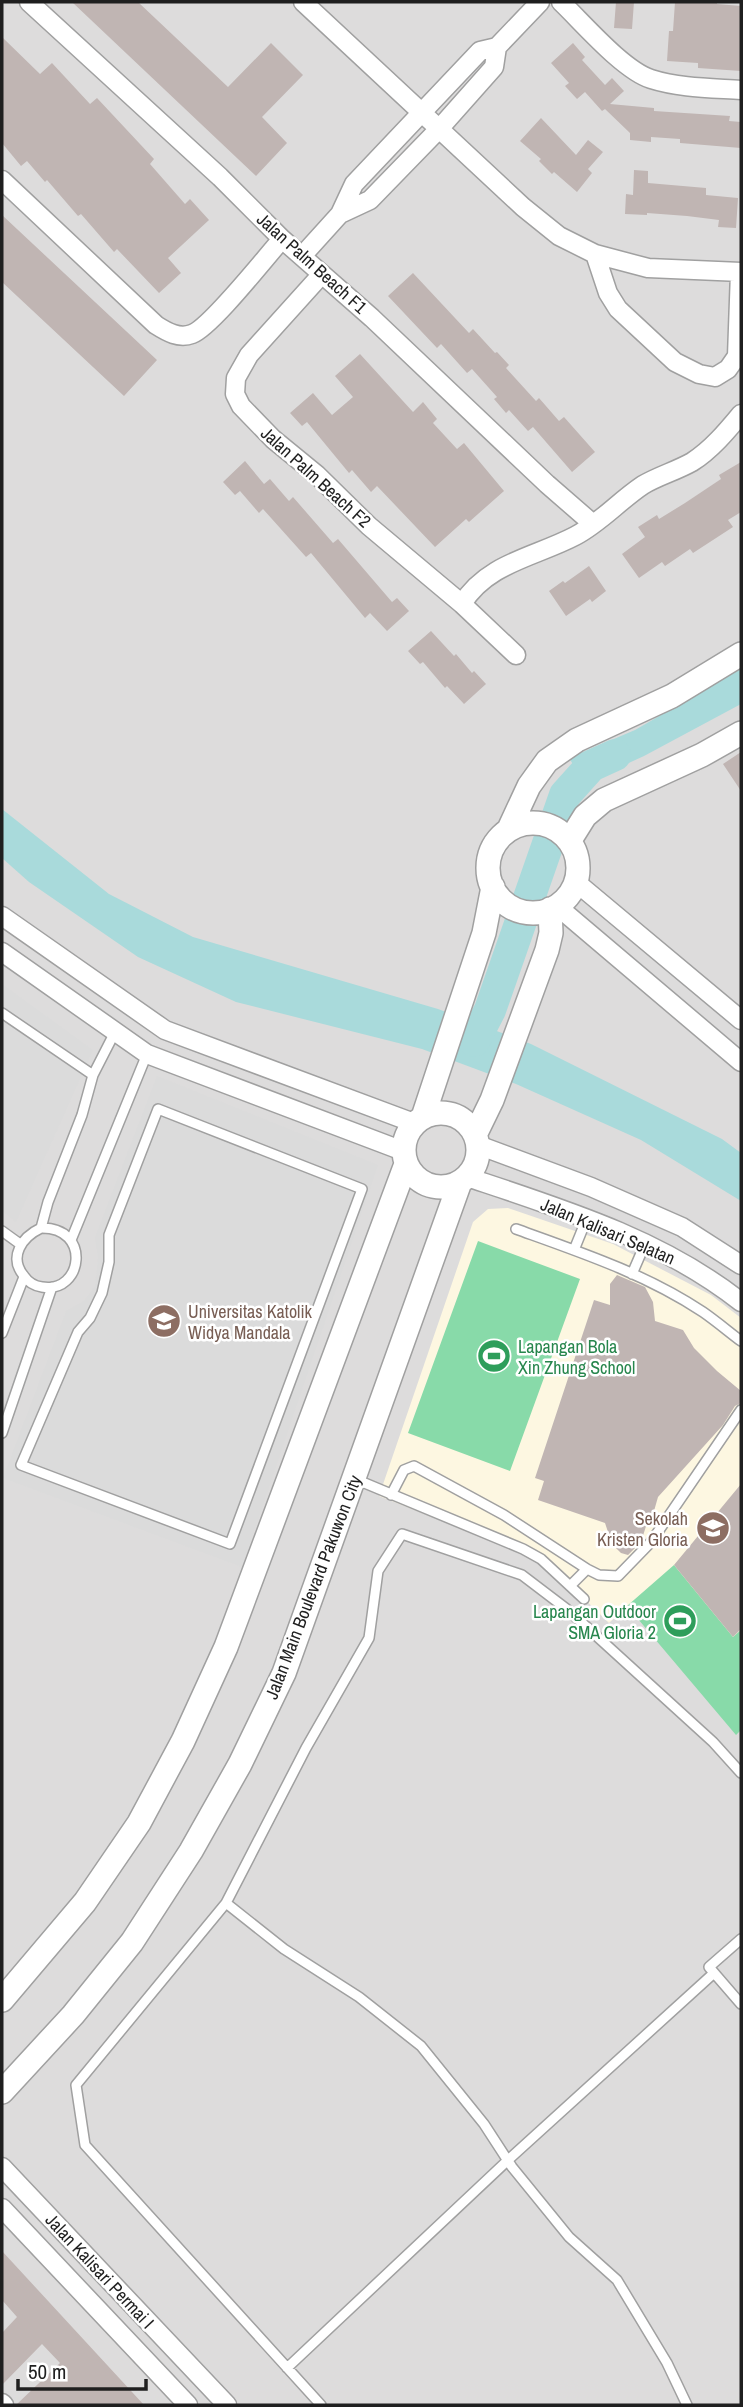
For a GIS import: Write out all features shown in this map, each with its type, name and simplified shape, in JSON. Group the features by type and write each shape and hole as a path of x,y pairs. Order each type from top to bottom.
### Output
{"street":[{"name":"Jalan Palm Beach F1","path":"29,2 593,524"},
{"path":"303,2 523,207 559,236 596,254 648,268 741,272 737,356 728,369 715,377 699,374 675,362 618,309 608,293 596,254"},
{"path":"302,256 340,214 354,184 480,51 496,47 540,2"},
{"path":"561,2 626,64 648,78 677,85 741,90"},
{"path":"340,214 369,200 439,129 494,67 496,47"},
{"path":"2,180 156,325 169,333 184,336 204,327 282,239"},
{"name":"Jalan Palm Beach F2","path":"323,275 249,355 236,378 235,394 241,406 273,439 317,475 369,526 463,604 516,655"},
{"path":"463,604 470,591 498,569 575,536 644,485 694,461 720,438 741,414"},
{"path":"509,829 525,823 542,823 557,829 570,841 577,853 577,883 568,896 553,908 542,913 513,909 501,900 492,887 488,872 490,855 497,841 509,829 529,786 547,761 577,740 672,696 741,654"},
{"path":"570,841 585,816 604,800 702,755 741,733"},
{"path":"577,883 741,1020"},
{"path":"2,2000 85,1902 139,1823 183,1741 226,1647 405,1158 406,1136 418,1120 434,1084 484,933 492,887"},
{"path":"2,952 147,1054 405,1158 411,1172 425,1184 443,1188 464,1180 476,1162 477,1140 527,1009 551,933 553,908"},
{"path":"553,908 741,1062"},
{"path":"2,916 166,1030 418,1120 443,1112 453,1114 470,1126 477,1140"},
{"path":"41,980 57,956"},
{"name":"Jalan Kalisari Selatan","path":"477,1140 682,1227 741,1265"},
{"name":"Jalan Kalisari Selatan","path":"464,1180 587,1218 666,1252 741,1302"},
{"name":"Jalan Main Boulevard Pakuwon City","path":"2,2091 73,2015 132,1942 191,1851 240,1764 284,1673 464,1180"},
{"name":"Jalan Kalisari Permai I","path":"2,2167 227,2405"},
{"name":"Jalan Kalisari Permai I","path":"2,2208 188,2405"}],"lane":[{"path":"2,1013 93,1075"},
{"path":"41,1228 48,1202 82,1115 93,1075 115,1032"},
{"path":"71,1240 147,1054"},
{"path":"158,1109 362,1189 230,1544 22,1465 78,1332 90,1318 102,1293 109,1262 109,1235 158,1109"},
{"path":"574,1250 587,1218"},
{"path":"41,1228 63,1232 76,1250 74,1270 68,1279 52,1287 33,1284 24,1277 18,1266 20,1244 29,1234 41,1228"},
{"path":"516,1229 632,1274 704,1312 741,1341"},
{"path":"2,1231 20,1244"},
{"path":"632,1274 645,1244"},
{"path":"2,1333 24,1277"},
{"path":"2,1433 52,1287"},
{"path":"391,1494 404,1470 414,1466 504,1516 587,1569 599,1575 618,1576 651,1542 741,1410"},
{"path":"354,1479 523,1549 541,1559 584,1599"},
{"path":"321,2405 85,2145 76,2085 226,1903 306,1748 369,1638 378,1571 402,1534 522,1575 568,1610 713,1742 741,1773"},
{"path":"570,1586 587,1569"},
{"path":"226,1903 284,1949 359,1997 421,2046 484,2124 507,2161 569,2237 617,2280 667,2363 687,2405"},
{"path":"741,1939 709,1967 741,2004"},
{"path":"287,2368 507,2161 714,1973"}],"shaded area":[{"path":"2,2 741,2 741,2405 2,2405"},
{"path":"2,984 93,1050 16,1222 2,1211"},
{"name":"Universitas Katolik Widya Mandala","path":"157,1076 378,1165 242,1567 3,1478 66,1311 84,1301 95,1286 98,1259 95,1237"},
{"path":"508,1208 613,1244 711,1295 741,1318 741,1730 627,1606 609,1623 548,1563 379,1496 473,1222 488,1209"}],"green space":[{"name":"Lapangan Bola Xin Zhung School","path":"478,1241 580,1279 510,1471 408,1433"},
{"name":"Lapangan Outdoor SMA Gloria 2","path":"674,1565 733,1637 741,1630 741,1730 736,1735 627,1606"}],"water":[{"path":"741,669 741,704 644,756 585,783 569,758 635,730"},
{"path":"2,809 109,894 193,937 438,1009 531,1044 722,1139 741,1153 741,1201 641,1140 516,1084 422,1049 236,1002 138,957 29,882 2,858"}],"building":[{"path":"72,2 138,2 228,87 271,43 303,75 262,117 287,143 256,176"},
{"path":"616,2 634,2 632,29 614,28"},
{"path":"675,2 717,2 741,6 741,71 698,68 698,63 667,61"},
{"path":"2,37 40,74 52,63 90,104 97,98 154,159 150,164 185,204 190,199 209,220 168,258 181,273 159,293 117,249 114,252 81,214 78,216 47,180 45,182 27,161 21,166 2,143"},
{"path":"573,43 585,57 582,60 605,85 612,78 624,91 610,104 654,108 654,111 730,116 729,121 741,122 741,148 680,143 680,139 651,137 651,142 630,140 630,133 605,109 602,111 585,92 577,99 565,86 569,83 551,63"},
{"path":"541,118 576,155 588,140 603,152 588,169 592,173 577,192 554,172 552,174 539,161 541,159 520,141"},
{"path":"634,170 648,171 648,183 706,188 706,195 738,198 736,228 718,227 719,220 647,213 625,214 626,194 633,195"},
{"path":"2,215 157,360 124,396 2,282"},
{"path":"413,273 469,333 473,329 495,353 497,352 509,365 506,368 536,401 539,398 559,421 564,417 595,452 572,472 533,427 528,431 509,410 506,413 494,399 497,397 472,369 467,373 441,344 437,348 388,296"},
{"path":"360,354 413,412 423,402 437,419 433,423 457,449 464,443 504,491 469,522 466,519 435,547 377,486 371,492 352,470 349,473 307,422 302,426 290,413 313,393 332,415 353,397 335,376"},
{"path":"245,461 264,484 270,479 289,501 293,497 333,543 338,539 392,602 397,598 409,611 387,631 370,613 365,618 311,553 306,557 263,509 259,513 240,491 235,495 223,482"},
{"path":"741,462 741,512 728,520 733,527 693,553 690,549 665,566 662,562 639,578 622,554 645,537 638,527 657,515 659,519 685,503 721,479 719,475"},
{"path":"589,566 606,591 566,616 549,591"},
{"path":"431,631 486,684 464,704 447,686 445,688 423,662 420,664 408,651"},
{"path":"741,752 741,791 723,764"},
{"path":"617,1275 645,1287 653,1302 655,1321 683,1330 694,1348 741,1391 741,1403 735,1406 723,1425 658,1497 650,1525 647,1523 641,1542 628,1555 621,1553 612,1544 605,1523 538,1500 544,1481 535,1478 594,1300 610,1305 610,1284"},
{"path":"741,1484 741,1629 733,1637 674,1565"},
{"path":"2,2251 144,2405 16,2405 60,2363 42,2344 2,2385 2,2333 17,2317 2,2300"}],"waterway":[{"path":"474,1041 490,1010 565,795 591,766 615,755"}],"place":[{"name":"Universitas Katolik Widya Mandala","path":"164,1321"},
{"name":"Lapangan Bola Xin Zhung School","path":"494,1356"},
{"name":"Sekolah Kristen Gloria","path":"713,1528"},
{"name":"Lapangan Outdoor SMA Gloria 2","path":"680,1621"}]}
